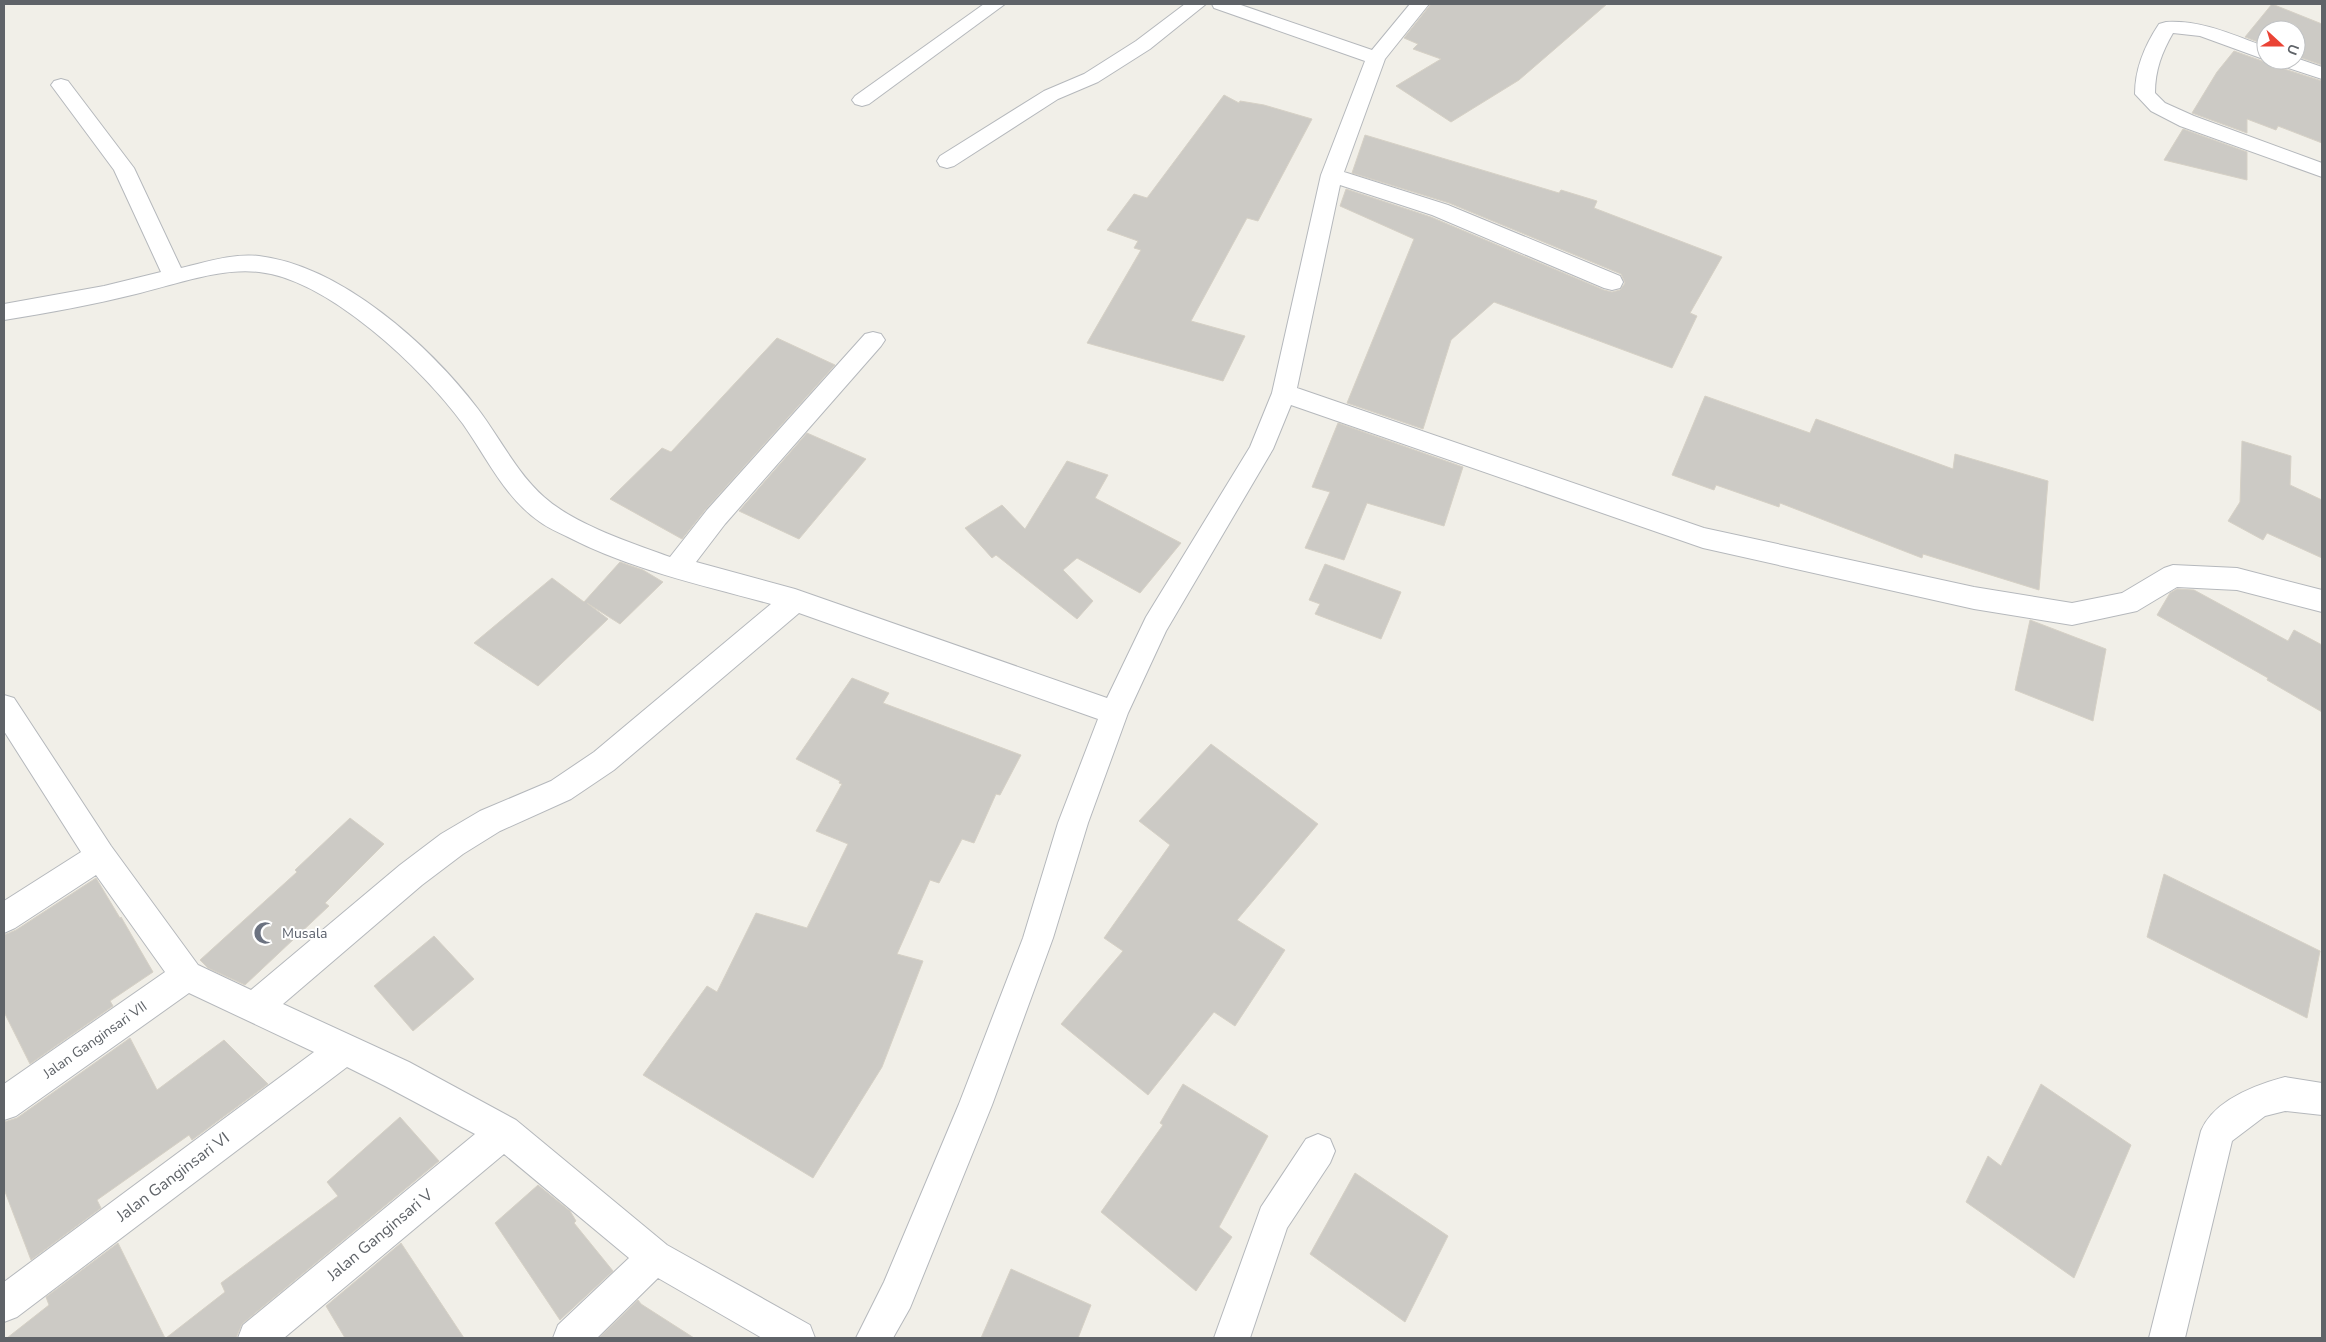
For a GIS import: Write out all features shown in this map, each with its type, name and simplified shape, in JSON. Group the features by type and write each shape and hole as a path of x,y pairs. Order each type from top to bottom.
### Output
{"street":[{"path":"862,100 996,4"},
{"path":"947,161 1051,95 1091,78 1144,45 1197,4"},
{"path":"1221,4 1376,58"},
{"path":"874,1338 896,1295 982,1086 1038,938 1073,823 1114,713 1156,625 1261,450 1284,393 1332,175 1376,58 1420,4"},
{"path":"2256,50 2204,30 2182,26 2166,28 2157,44 2145,74 2145,94 2158,107 2187,121 2322,170"},
{"path":"2306,68 2322,73"},
{"path":"62,85 124,168 174,277"},
{"path":"1332,175 1440,210 1612,282"},
{"path":"4,312 104,294 238,263 259,264 298,273 321,284 354,305 424,363 470,415 496,458 522,491 547,514 588,536 675,569 697,573 795,600 1114,713"},
{"path":"675,569 716,517 873,340"},
{"path":"1284,393 1702,538 1974,598 2072,614 2128,603 2173,576 2237,579 2322,601"},
{"path":"254,1008 411,875 452,844 490,821 561,790 604,761 795,600"},
{"path":"8,722 100,856 187,976 342,1050 397,1074 504,1132 655,1257 797,1338"},
{"path":"4,918 100,856"},
{"name":"Jalan Ganginsari VII","path":"4,1104 187,976"},
{"name":"Jalan Ganginsari VI","path":"4,1304 342,1050"},
{"path":"2167,1338 2218,1131 2256,1101 2285,1094 2322,1099"},
{"name":"Jalan Ganginsari V","path":"256,1338 504,1132"},
{"path":"1232,1338 1273,1219 1318,1151"},
{"path":"571,1338 655,1257"}],"building":[{"path":"1431,4 1607,4 1519,80 1451,122 1396,86 1441,59 1413,49 1418,44 1404,38"},
{"path":"2272,4 2322,24 2322,65 2306,59 2306,20 2259,20"},
{"path":"2256,24 2256,41 2245,37"},
{"path":"2234,51 2256,59 2256,70 2288,70 2322,81 2322,143 2278,126 2276,130 2247,119 2247,133 2192,113 2217,72"},
{"path":"1224,95 1239,103 1240,101 1264,105 1312,119 1258,221 1247,218 1191,321 1245,336 1223,381 1087,343 1141,250 1134,248 1138,241 1107,230 1134,194 1147,198"},
{"path":"2183,129 2247,152 2247,180 2164,160"},
{"path":"1365,135 1559,193 1561,190 1597,201 1594,208 1722,257 1690,313 1697,316 1672,368 1494,302 1451,340 1423,429 1347,403 1414,239 1340,206 1346,189 1431,217 1604,290 1612,292 1620,290 1625,283 1621,274 1449,203 1352,173"},
{"path":"777,338 835,365 706,509 682,539 610,499 662,448 671,452"},
{"path":"1705,396 1810,433 1816,419 1953,469 1955,454 2048,481 2039,590 1923,554 1922,558 1780,503 1779,507 1716,485 1714,490 1672,475"},
{"path":"1338,423 1463,467 1444,526 1367,503 1344,560 1305,548 1330,492 1312,487"},
{"path":"807,433 866,459 799,539 739,511"},
{"path":"2242,441 2291,456 2290,485 2322,500 2322,558 2267,533 2263,540 2228,521 2240,502"},
{"path":"1067,461 1108,475 1095,498 1181,543 1140,593 1077,558 1063,570 1093,601 1077,619 996,555 992,558 965,528 1002,505 1025,529"},
{"path":"620,562 643,570 663,582 620,624 587,603 608,619 538,686 474,643 552,578 584,602"},
{"path":"1325,564 1401,592 1381,639 1315,614 1320,604 1309,600"},
{"path":"2177,589 2194,590 2288,641 2294,630 2322,645 2322,712 2267,680 2268,678 2157,615 2170,593"},
{"path":"2030,620 2106,649 2093,721 2015,690"},
{"path":"852,678 889,693 883,703 1021,755 1000,795 996,794 974,843 962,839 939,883 930,880 897,954 923,961 882,1067 813,1178 643,1075 707,986 717,992 756,913 807,928 848,844 816,831 842,784 839,783 840,781 796,759"},
{"path":"1211,744 1318,824 1237,920 1285,950 1235,1026 1214,1012 1148,1095 1061,1024 1123,951 1104,938 1170,845 1139,821"},
{"name":"Musala","path":"350,818 384,844 325,903 329,906 245,985 208,968 200,960 297,872 295,870"},
{"path":"2164,874 2320,951 2307,1018 2147,937"},
{"path":"96,878 153,972 110,1001 113,1006 30,1064 4,1012 4,935 16,930"},
{"path":"434,936 474,979 413,1031 374,986"},
{"path":"130,1038 157,1090 224,1040 268,1084 192,1140 189,1135 97,1200 101,1208 31,1260 4,1189 4,1122 17,1118"},
{"path":"1183,1084 1268,1136 1219,1227 1232,1237 1196,1291 1101,1212 1163,1125 1160,1123"},
{"path":"2041,1084 2131,1145 2074,1278 1966,1202 1988,1156 2001,1166"},
{"path":"400,1117 439,1161 242,1324 236,1338 166,1338 225,1292 221,1283 338,1196 327,1182"},
{"path":"1355,1173 1448,1236 1405,1322 1310,1254"},
{"path":"538,1185 570,1211 576,1221 574,1223 613,1271 560,1320 495,1223"},
{"path":"118,1243 165,1338 7,1338 49,1305 46,1297"},
{"path":"401,1243 464,1338 345,1338 326,1306"},
{"path":"1011,1269 1091,1305 1078,1338 981,1338"},
{"path":"638,1300 641,1304 694,1338 599,1338"}],"place":[{"name":"Musala","path":"265,933"}]}
